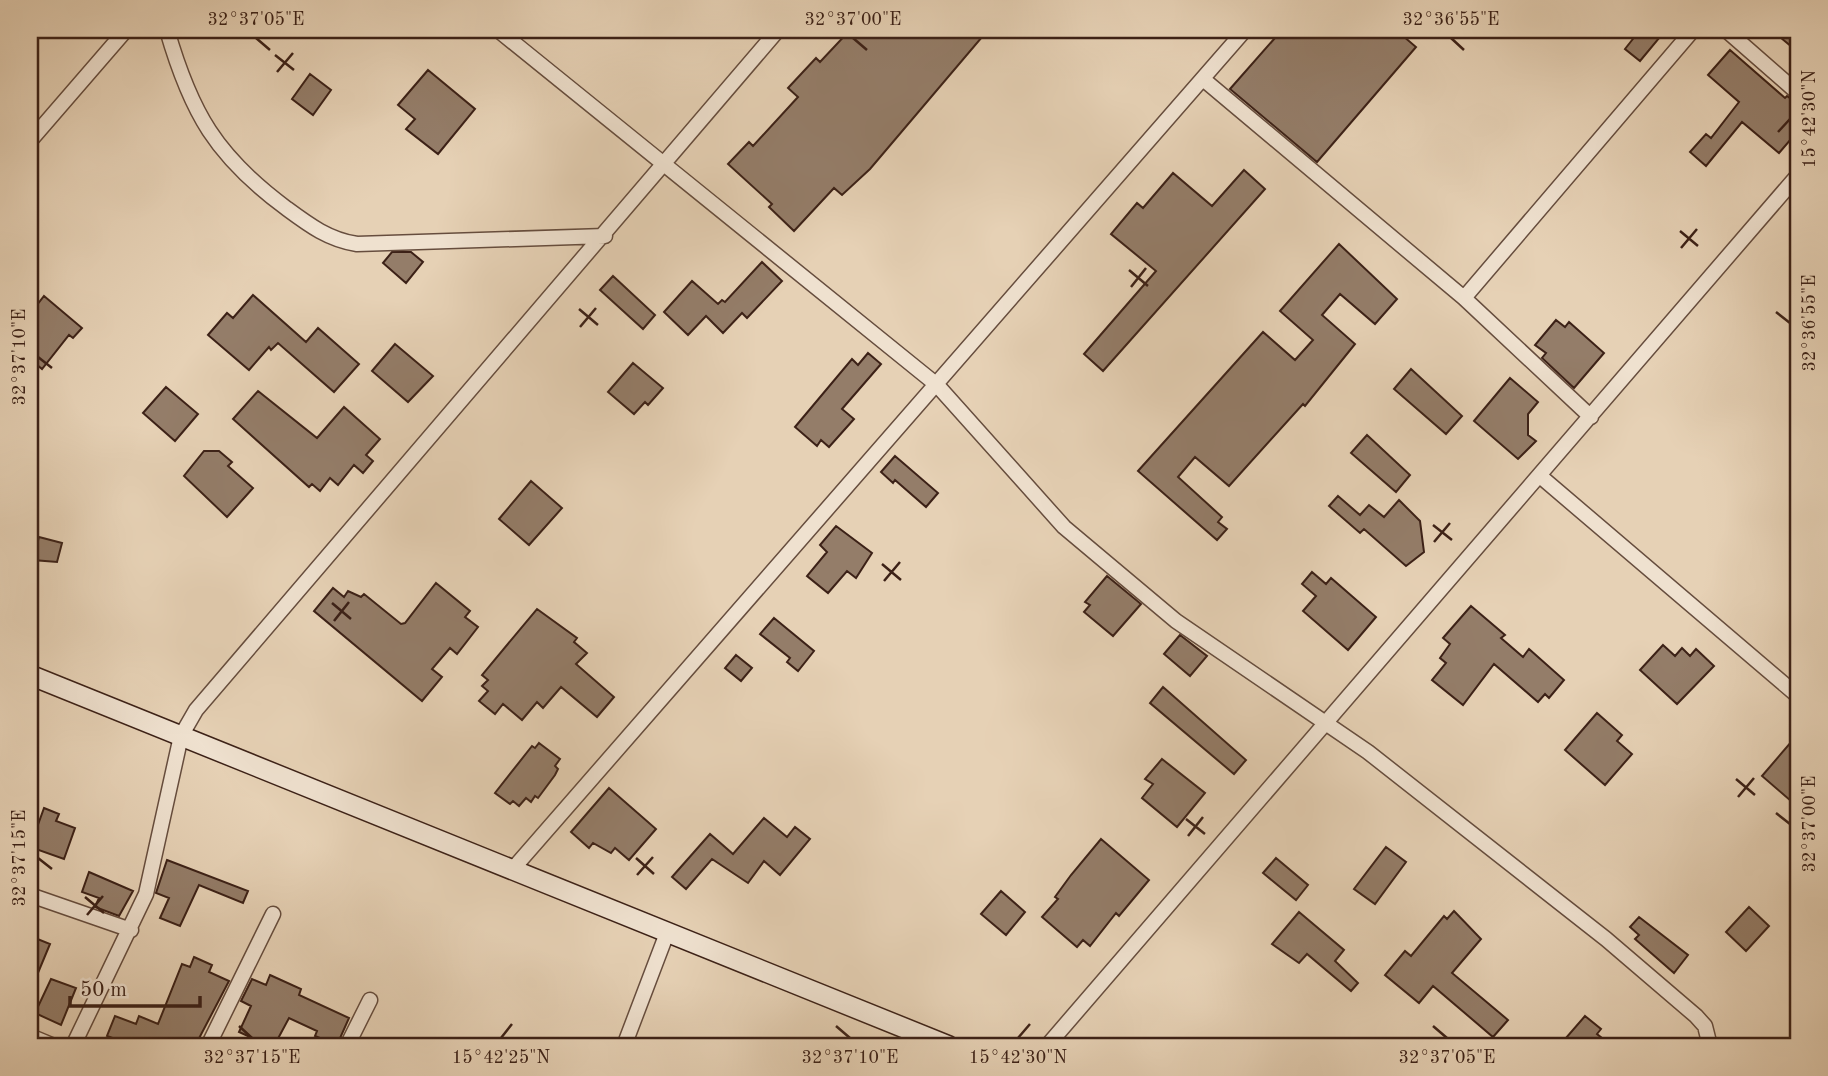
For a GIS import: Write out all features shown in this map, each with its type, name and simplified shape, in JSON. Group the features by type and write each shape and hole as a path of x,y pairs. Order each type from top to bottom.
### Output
{"street":[{"path":"30,141 127,30"},
{"path":"167,30 187,91 218,146 272,198 326,236 357,244 605,236"},
{"path":"498,30 937,385 1065,527 1176,621 1368,752 1670,990 1705,1026 1710,1046"},
{"path":"73,1046 131,930 154,867 181,737 211,690 605,236 778,30"},
{"path":"512,870 1245,30"},
{"path":"1464,298 1693,30"},
{"path":"1727,30 1798,93"},
{"path":"1203,79 1464,298 1591,417"},
{"path":"1047,1046 1798,175"},
{"path":"1540,476 1798,696"},
{"path":"30,675 949,1046"},
{"path":"30,895 131,930"},
{"path":"208,1046 273,915"},
{"path":"624,1046 667,933"},
{"path":"347,1046 370,1000"},
{"path":"30,1036 54,1046"}],"building":[{"path":"850,30 988,30 870,169 842,195 834,188 794,231 769,207 772,204 728,164 749,142 753,146 798,97 788,88 816,58 820,62"},
{"path":"1282,30 1396,30 1416,47 1317,162 1230,89"},
{"path":"1640,30 1651,30 1660,37 1640,61 1625,49"},
{"path":"1788,30 1798,30 1798,39 1792,47 1781,38"},
{"path":"1730,50 1785,98 1787,96 1798,104 1798,131 1779,153 1742,122 1706,166 1690,152 1706,134 1711,138 1739,102 1708,75"},
{"path":"428,70 475,109 438,154 406,129 415,119 398,105"},
{"path":"310,74 331,90 313,115 292,99"},
{"path":"1244,170 1265,189 1103,371 1084,354 1156,271 1111,234 1137,203 1143,208 1173,173 1212,206"},
{"path":"1339,244 1397,299 1375,324 1340,294 1322,315 1355,344 1305,406 1303,404 1229,486 1195,457 1178,477 1222,517 1218,522 1227,529 1217,540 1138,471 1263,332 1295,360 1313,340 1280,311"},
{"path":"392,252 411,252 423,262 406,283 383,263"},
{"path":"762,262 782,281 747,318 742,313 723,333 706,316 688,335 664,312 692,281 718,304 722,300 725,302"},
{"path":"613,276 655,315 643,329 600,290"},
{"path":"253,295 306,342 318,328 359,364 334,392 278,343 271,350 269,347 249,370 208,335 227,313 233,318"},
{"path":"44,296 82,328 73,338 69,335 42,369 30,359 30,314"},
{"path":"1556,320 1565,327 1569,322 1604,353 1574,388 1542,358 1546,353 1535,345"},
{"path":"395,344 433,376 408,402 372,371"},
{"path":"868,353 881,364 842,409 854,419 829,447 821,440 817,446 795,427 852,359 858,365"},
{"path":"633,363 663,388 648,405 645,402 634,414 608,392"},
{"path":"1411,369 1462,416 1446,434 1394,389"},
{"path":"1510,378 1538,402 1528,414 1528,435 1536,441 1518,459 1474,421"},
{"path":"166,387 198,414 175,441 143,413"},
{"path":"258,391 317,438 344,407 380,439 366,455 373,461 363,473 354,465 338,485 330,478 320,491 312,484 309,487 233,419"},
{"path":"1367,435 1410,475 1396,492 1351,453"},
{"path":"204,451 219,451 232,462 228,466 253,488 227,517 184,476"},
{"path":"895,456 938,493 926,507 895,480 893,483 881,472"},
{"path":"531,481 562,508 529,545 499,519"},
{"path":"1338,496 1360,515 1369,505 1384,517 1399,500 1420,521 1424,552 1406,566 1364,529 1360,533 1329,506"},
{"path":"836,526 872,553 856,578 847,571 828,593 807,576 827,552 820,545"},
{"path":"39,537 62,543 57,562 33,560"},
{"path":"1312,572 1326,584 1331,578 1376,617 1348,650 1303,611 1316,596 1302,584"},
{"path":"1107,576 1141,604 1113,636 1084,612 1090,605 1085,602"},
{"path":"436,583 470,611 465,617 478,627 457,654 450,648 432,669 442,677 422,701 314,611 333,588 344,597 348,591 361,597 364,594 401,624 405,623"},
{"path":"1471,606 1505,635 1501,638 1523,657 1529,649 1564,680 1549,698 1545,694 1538,702 1494,664 1463,705 1432,680 1446,663 1440,658 1450,644 1443,638"},
{"path":"537,609 577,638 574,642 587,653 576,664 614,697 597,717 561,687 543,708 537,702 522,720 503,704 495,714 479,701 488,691 482,686 488,680 482,675"},
{"path":"774,618 814,651 798,671 787,662 790,658 760,634"},
{"path":"1180,635 1207,656 1190,676 1164,654"},
{"path":"1663,645 1675,656 1682,648 1690,656 1696,649 1714,666 1677,704 1640,670"},
{"path":"736,655 752,668 741,681 725,668"},
{"path":"1163,687 1246,760 1234,774 1150,703"},
{"path":"1597,713 1622,735 1617,741 1632,754 1605,785 1565,750"},
{"path":"1798,734 1798,807 1762,776"},
{"path":"539,743 560,759 555,766 558,769 538,798 535,796 531,802 526,798 519,806 513,801 510,804 495,793 532,746 535,748"},
{"path":"1162,759 1205,793 1177,827 1142,798 1153,784 1145,779"},
{"path":"609,788 656,829 629,860 615,848 611,853 593,843 589,848 571,832"},
{"path":"44,808 59,814 56,821 75,828 64,859 30,847"},
{"path":"764,818 787,837 795,827 810,839 780,875 764,861 748,883 712,859 686,889 672,877 710,834 733,854"},
{"path":"1101,839 1149,880 1119,916 1116,913 1090,946 1083,940 1077,947 1042,917 1058,899 1055,897 1071,875"},
{"path":"1386,847 1406,862 1375,904 1354,889"},
{"path":"1276,858 1308,885 1296,900 1263,873"},
{"path":"167,860 248,891 243,903 199,885 180,926 160,918 169,898 156,893"},
{"path":"89,872 133,891 119,916 95,907 99,898 82,892"},
{"path":"1001,891 1025,912 1006,935 981,914"},
{"path":"1749,907 1769,926 1746,951 1726,932"},
{"path":"1454,911 1481,939 1452,973 1508,1020 1493,1037 1433,986 1419,1003 1385,975 1405,951 1411,956 1444,916 1447,919"},
{"path":"1299,912 1344,950 1335,961 1358,983 1351,991 1307,954 1299,963 1272,944"},
{"path":"1639,917 1688,955 1674,973 1635,939 1639,935 1630,927"},
{"path":"30,936 50,944 30,992"},
{"path":"194,957 212,965 209,972 229,981 195,1046 110,1046 113,1038 107,1036 115,1016 136,1024 139,1016 158,1024 182,964 190,967"},
{"path":"270,975 301,989 299,995 349,1018 337,1045 315,1036 317,1031 289,1018 274,1046 243,1046 248,1036 239,1032 251,1006 241,1001 252,979 266,985"},
{"path":"51,979 76,988 61,1025 35,1013"},
{"path":"1585,1016 1601,1029 1597,1034 1612,1046 1559,1046"}]}
